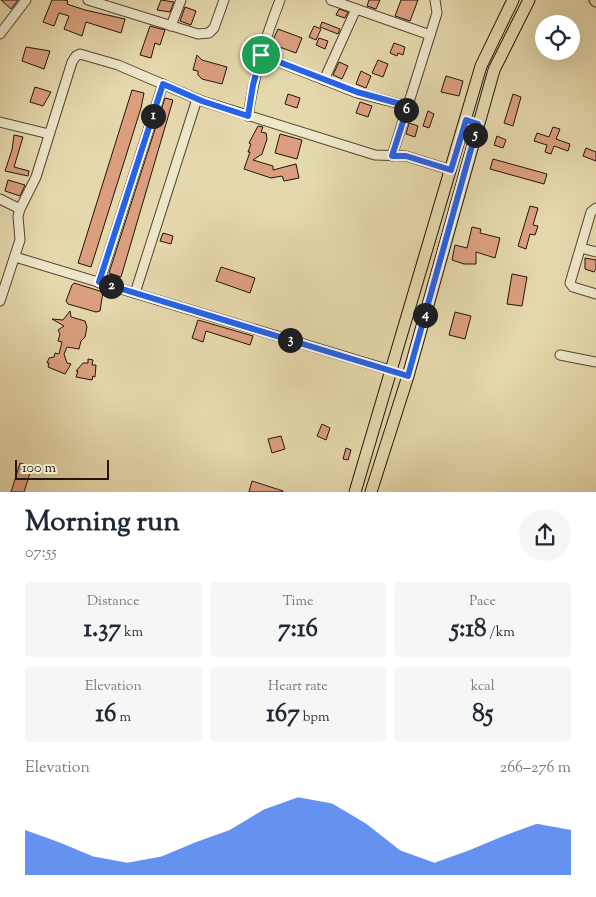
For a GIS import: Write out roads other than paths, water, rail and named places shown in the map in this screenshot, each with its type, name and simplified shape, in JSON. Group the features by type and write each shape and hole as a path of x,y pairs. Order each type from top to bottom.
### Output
{"main road":[{"path":"355,492 393,371 481,66 507,6 513,0"},
{"path":"371,492 408,376 494,70 529,0"},
{"path":"466,120 478,124"},
{"path":"393,371 408,376"}],"street":[{"path":"0,34 26,0"},
{"path":"88,0 198,34 209,33 214,28 224,0"},
{"path":"171,26 181,0"},
{"path":"248,116 263,43 280,0"},
{"path":"331,0 430,35"},
{"path":"392,156 437,13 435,0"},
{"path":"324,80 356,9"},
{"path":"0,302 20,240 18,216 20,208 36,177 76,56 80,54 118,65 197,99 248,116 375,155 406,156 451,170"},
{"path":"261,55 357,92 408,106"},
{"path":"99,282 163,84"},
{"path":"135,293 197,99"},
{"path":"0,122 49,134"},
{"path":"0,198 20,208"},
{"path":"596,208 591,212 570,284 573,287 596,294"},
{"path":"580,248 596,252"},
{"path":"15,257 393,371"},
{"path":"560,355 596,362"}]}
